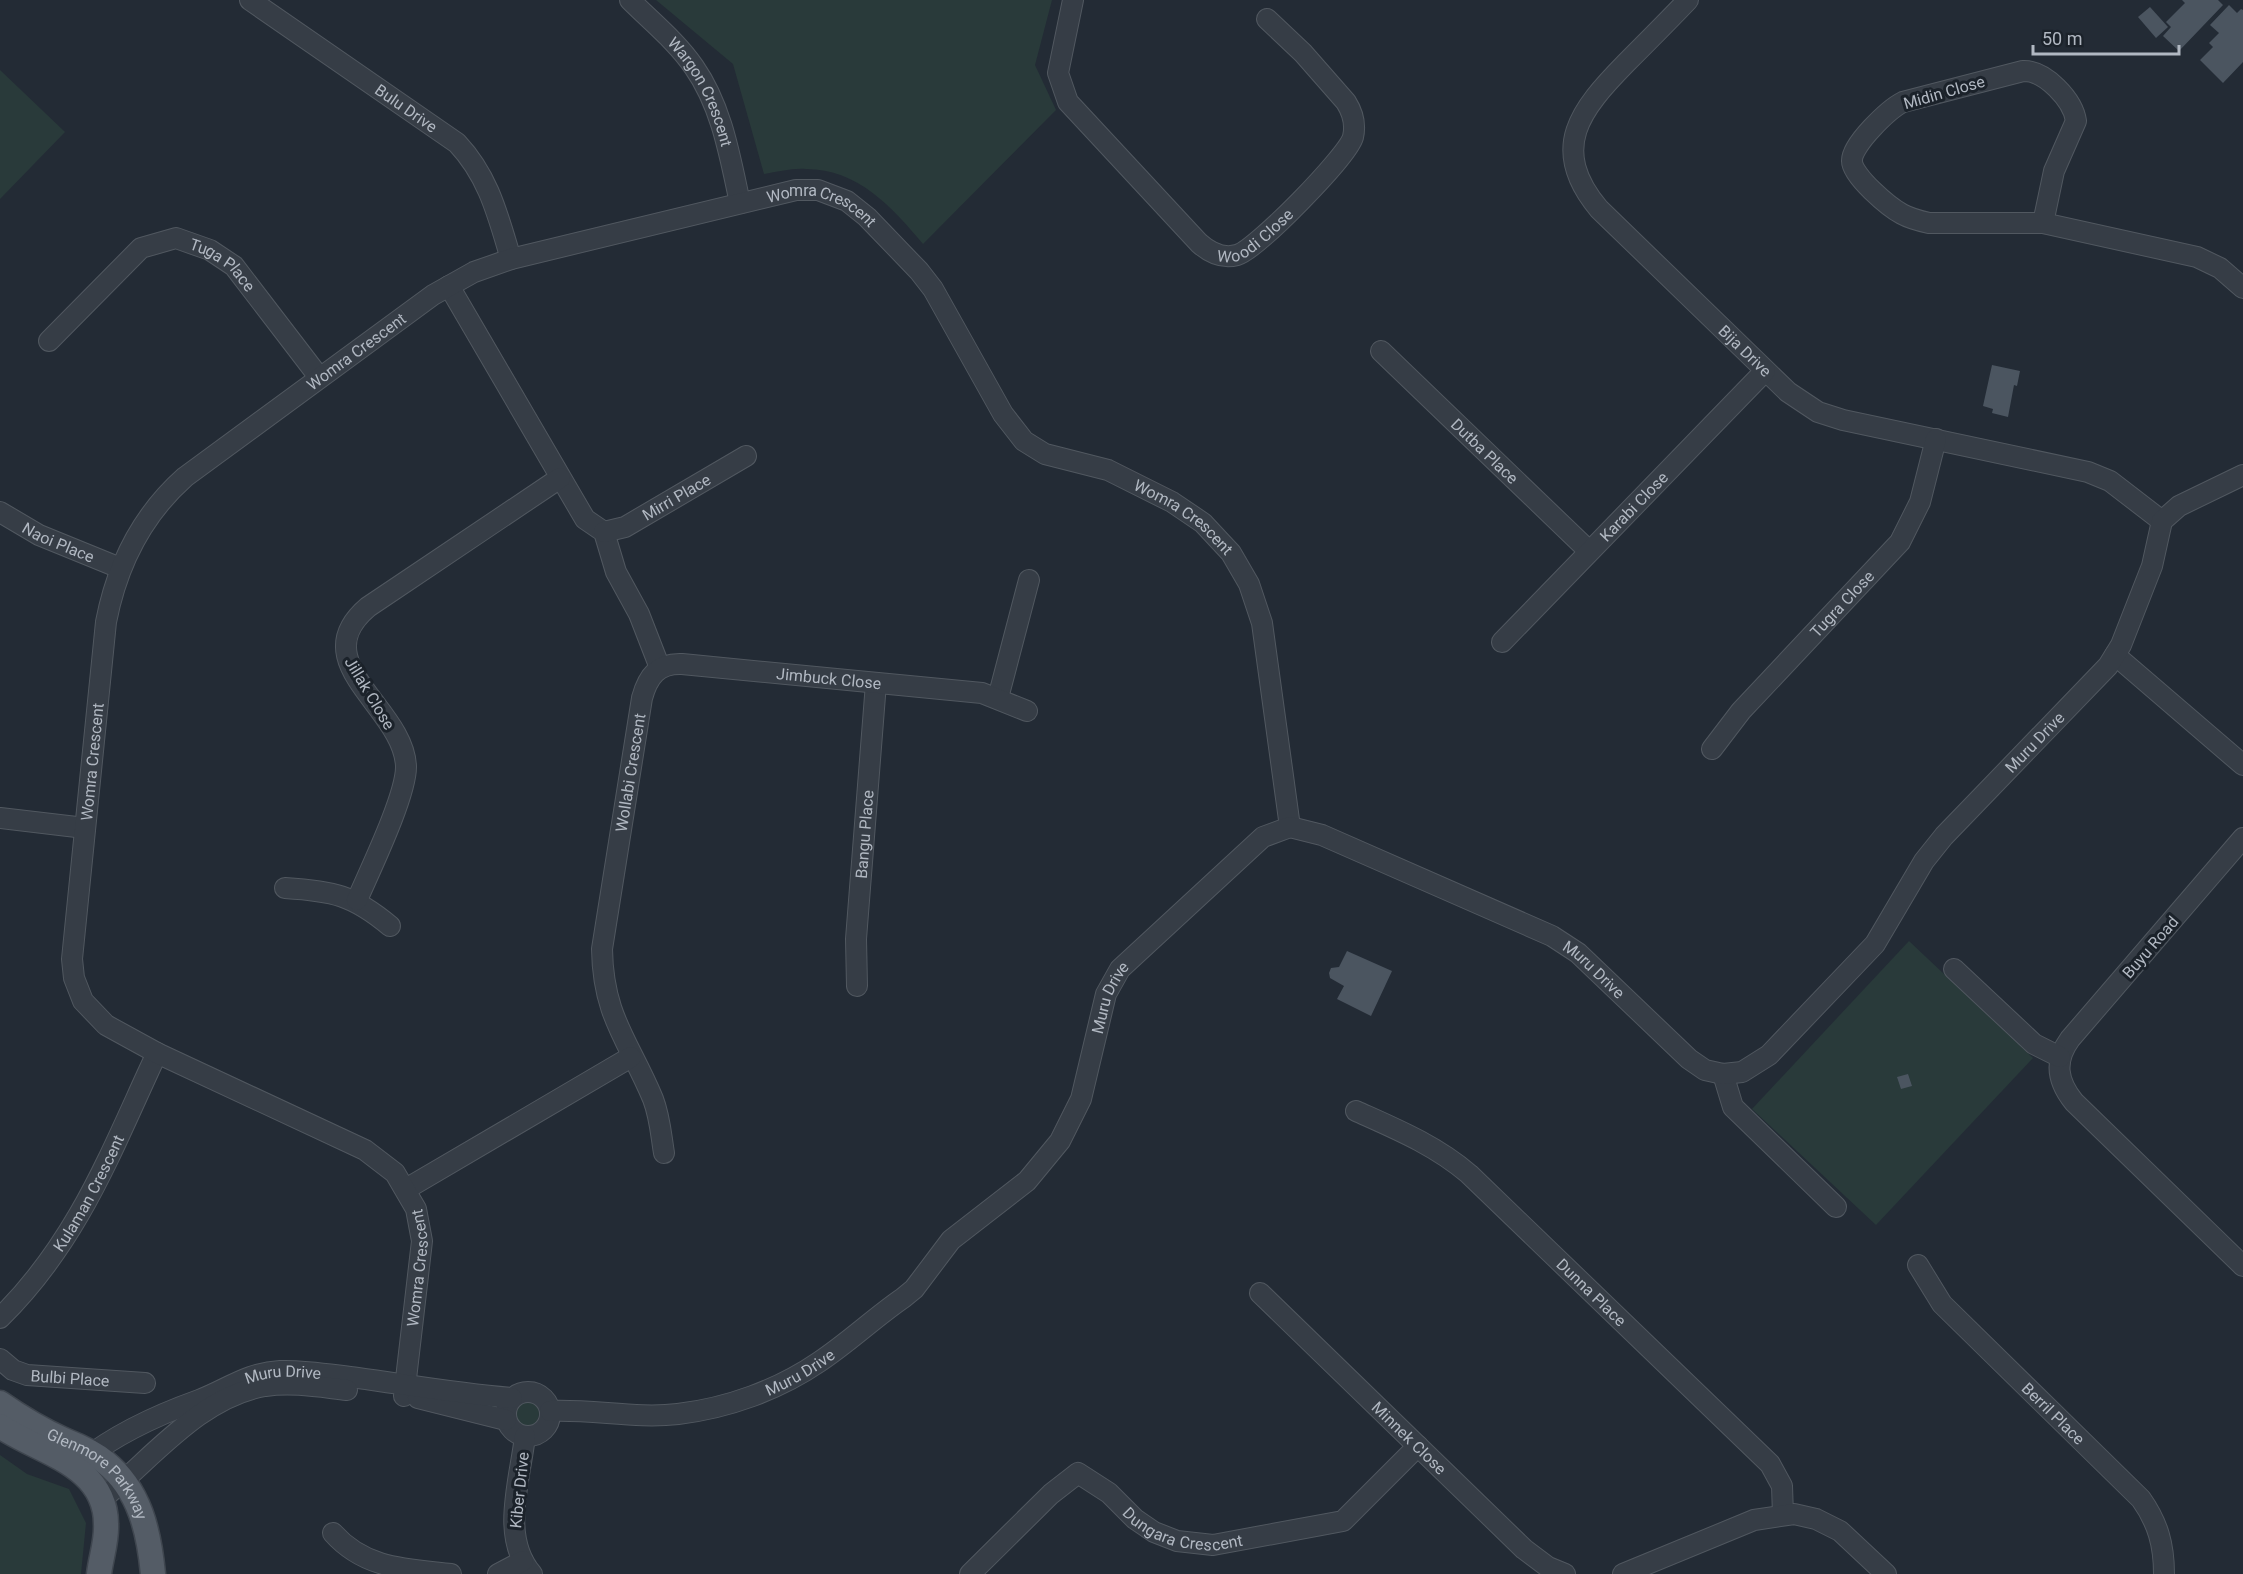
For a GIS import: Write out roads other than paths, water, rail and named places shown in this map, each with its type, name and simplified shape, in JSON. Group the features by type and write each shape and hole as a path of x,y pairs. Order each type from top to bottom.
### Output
{"main road":[{"name":"Glenmore Parkway","path":"0,1403 85,1460 93,1484 102,1499 106,1524 99,1574"},
{"name":"Glenmore Parkway","path":"0,1426 114,1470 133,1496 145,1522 152,1552 153,1574"}],"street":[{"name":"Bulu Drive","path":"250,0 457,143 478,168 489,187 511,260"},
{"name":"Wargon Crescent","path":"630,0 680,50 708,89 721,122 740,203"},
{"name":"Woodi Close","path":"1072,0 1058,73 1068,102 1199,243 1217,255 1227,256 1247,251 1256,244 1346,152 1354,128 1351,111 1346,102 1303,52 1267,19"},
{"name":"Bija Drive","path":"1688,0 1587,105 1574,140 1576,171 1584,189 1599,209 1765,371 1797,400 1818,412 1843,420 2099,476 2110,481 2162,521"},
{"name":"Midin Close","path":"2043,223 2054,171 2076,121 2070,104 2036,72 2023,70 1903,102 1887,113 1859,143 1852,156 1853,168 1861,179 1892,208 1911,218 1929,223 2043,223 2197,257 2220,268 2243,288"},
{"name":"Womra Crescent","path":"405,1390 422,1241 416,1209 406,1189 389,1167 374,1155 157,1053 106,1025 87,1008 76,986 73,950 106,622 120,568 144,522 170,490 319,377 449,286 474,272 511,260 740,203 808,189 829,192 847,201 867,217 928,282 1003,414 1024,441 1045,454 1108,470 1172,502 1198,519 1222,543 1244,573 1260,614 1290,827"},
{"name":"Tuga Place","path":"49,341 141,249 176,238 210,250 234,266 319,377"},
{"path":"449,286 585,519 604,532 616,572 639,614 660,668"},
{"name":"Dutba Place","path":"1381,351 1589,551"},
{"name":"Karabi Close","path":"1502,642 1765,371"},
{"name":"Tugra Close","path":"1712,749 1741,711 1900,542 1920,502 1936,439"},
{"name":"Mirri Place","path":"604,532 625,527 746,456"},
{"path":"2162,521 2179,506 2243,475"},
{"name":"Jillak Close","path":"357,900 401,792 406,769 402,745 347,659 345,642 349,627 368,607 560,477"},
{"name":"Naoi Place","path":"0,512 39,535 120,568"},
{"name":"Muru Drive","path":"550,1411 678,1414 753,1397 821,1361 903,1298 914,1289 951,1240 1013,1192 1039,1167 1060,1141 1081,1099 1106,994 1120,969 1253,845 1272,832 1290,827 1322,835 1561,941 1586,960 1689,1059 1705,1070 1723,1074 1751,1068 1768,1055 1863,958 1886,928 1937,844 2102,673 2115,655 2152,566 2162,521"},
{"path":"998,698 1029,580"},
{"path":"2115,655 2243,765"},
{"name":"Jimbuck Close","path":"660,668 682,664 982,693 1028,711"},
{"name":"Wollabi Crescent","path":"660,668 650,677 642,698 602,949 607,999 616,1026 659,1118 663,1153"},
{"name":"Bangu Place","path":"857,986 856,939 876,683"},
{"path":"0,818 85,828"},
{"name":"Buyu Road","path":"2060,1057 2070,1040 2243,838"},
{"path":"285,888 313,890 357,900 390,926"},
{"path":"1954,969 2034,1044 2060,1057 2060,1078 2074,1102 2243,1266"},
{"name":"Kulaman Crescent","path":"0,1318 55,1254 77,1221 157,1053"},
{"path":"406,1189 632,1057"},
{"path":"1723,1074 1733,1107 1836,1207"},
{"name":"Dunna Place","path":"1356,1111 1428,1143 1448,1155 1469,1174 1770,1464 1780,1478 1783,1515"},
{"name":"Berril Place","path":"1918,1265 1942,1304 2141,1499 2159,1530 2163,1548 2164,1574"},
{"name":"Minnek Close","path":"1260,1293 1530,1554 1564,1574"},
{"name":"Bulbi Place","path":"0,1359 13,1370 27,1375 145,1383"},
{"name":"Muru Drive","path":"85,1460 155,1416 253,1375 293,1371 405,1390 506,1420"},
{"name":"Muru Drive","path":"102,1499 187,1425 222,1403 253,1389 296,1385 512,1398"},
{"path":"531,1392 544,1398 550,1411 544,1430 532,1436 513,1431 506,1420 506,1408 512,1398 518,1393 531,1392"},
{"name":"Kiber Drive","path":"525,1436 514,1532 517,1549 528,1568"},
{"name":"Dungara Crescent","path":"970,1574 1051,1494 1078,1473 1103,1488 1135,1519 1154,1532 1177,1542 1213,1545 1343,1521 1418,1446"},
{"path":"1623,1574 1754,1520 1783,1515 1805,1516 1829,1525 1849,1538 1886,1574"},
{"path":"333,1533 355,1553 378,1564 451,1574"},
{"path":"498,1574 528,1568"}]}
